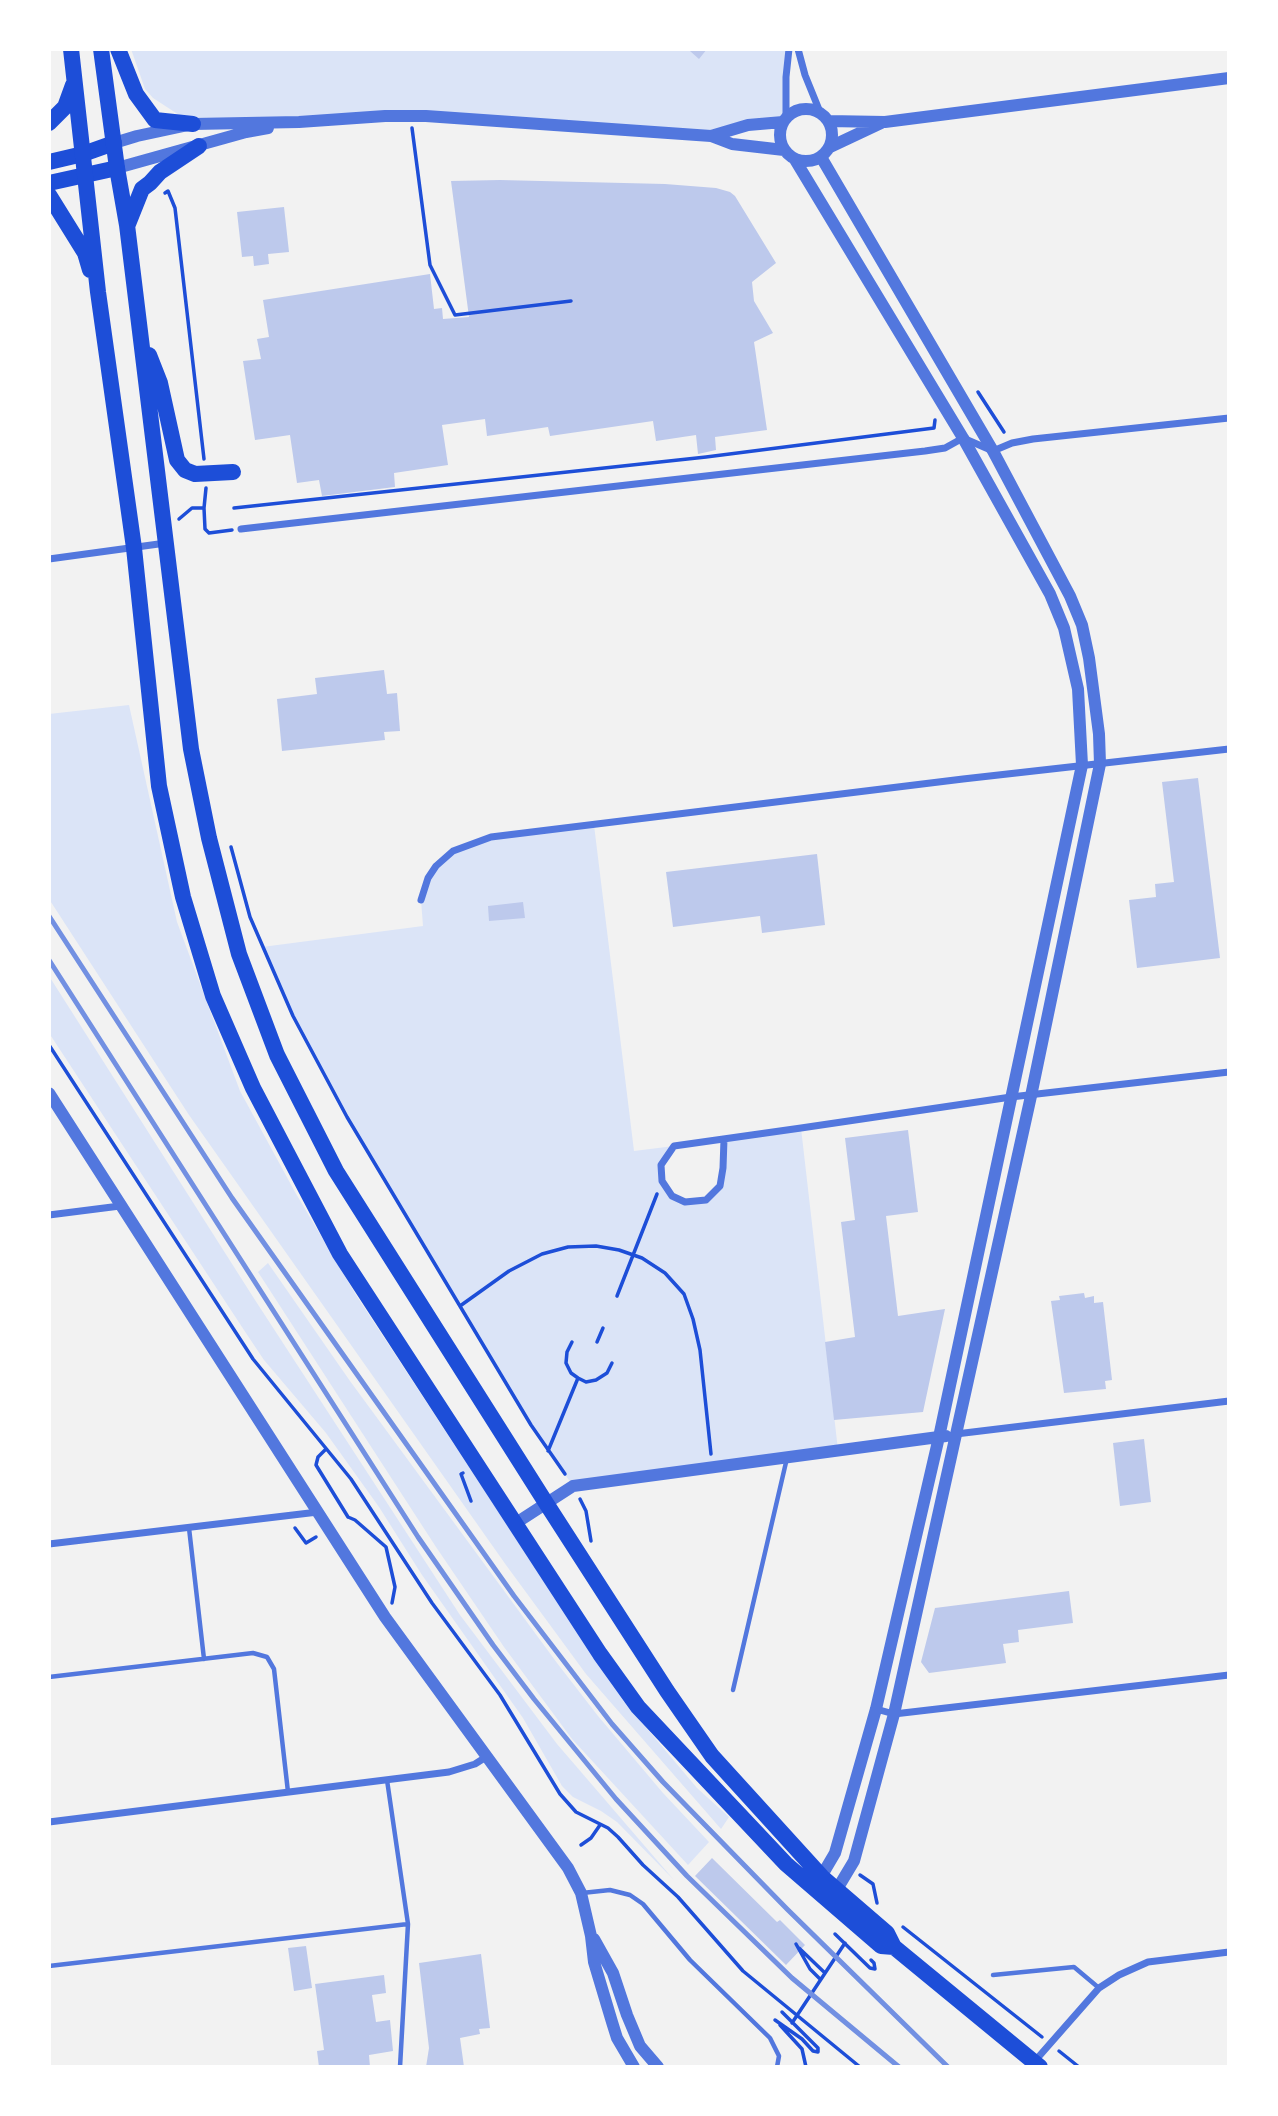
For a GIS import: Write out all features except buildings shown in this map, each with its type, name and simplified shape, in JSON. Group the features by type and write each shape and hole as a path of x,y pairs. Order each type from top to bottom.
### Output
{"main road":[{"path":"71,49 98,292 134,548 159,786 183,897 213,996 253,1088 340,1254 600,1654 638,1707 777,1855 817,1882 881,1946 894,1947 1037,2064"},
{"path":"102,49 127,225 191,749 209,838 239,954 277,1055 336,1171 667,1691 712,1756 817,1882"},
{"path":"118,49 136,94 155,120 193,124"},
{"path":"49,123 65,107 75,81"},
{"path":"49,162 114,144"},
{"path":"127,225 142,188 160,172 199,146"},
{"path":"49,183 117,168"},
{"path":"49,195 85,253 98,292"},
{"path":"140,333 160,383 177,460 186,470 195,474 233,472"}],"street":[{"path":"789,49 785,120 780,139 963,438 1051,594 1064,628 1078,689 1082,765 939,1437 876,1709 835,1853 817,1882"},
{"path":"799,49 805,75 832,129 826,152 993,450 1057,569 1083,625 1099,734 1100,764 1031,1096 894,1714 854,1861 833,1896"},
{"path":"711,136 748,125 785,120 791,114 805,109 824,117 885,122 1229,78"},
{"path":"114,144 137,136 193,124 411,116 480,118 711,136 732,144 789,154 808,161 885,122"},
{"path":"117,168 246,132 299,122"},
{"path":"241,529 925,452 945,447 963,438 993,450 1012,443 1229,418"},
{"path":"49,559 167,543"},
{"path":"421,900 428,878 436,866 453,851 491,837 1229,749"},
{"path":"724,1139 720,1186 706,1200 685,1202 672,1196 662,1181 661,1165 674,1146 1011,1097 1229,1072"},
{"path":"49,1093 385,1617 562,1858 581,1893 592,1936 594,1962 617,2038 635,2067 646,2055"},
{"path":"49,1215 120,1206"},
{"path":"516,1523 573,1486 956,1434 1229,1401"},
{"path":"49,1544 318,1512"},
{"path":"876,1709 894,1714 1229,1675"},
{"path":"49,1822 449,1772 475,1764 486,1756"},
{"path":"592,1936 612,1973 626,2015 646,2055 659,2067"},
{"path":"1037,2064 1050,2044 1099,1988 1119,1975 1149,1962 1229,1952"}],"lane":[{"path":"733,1690 787,1457"},
{"path":"189,1527 204,1659"},
{"path":"49,1677 253,1653 267,1657 274,1669 288,1792"},
{"path":"387,1780 408,1924 400,2067"},
{"path":"581,1893 610,1890 630,1895 643,1904 690,1959 770,2038 779,2056 777,2067"},
{"path":"49,1966 408,1924"},
{"path":"993,1975 1074,1967 1099,1988"}],"path":[{"path":"411,116 430,265 455,315 571,301"},
{"path":"168,191 175,208 205,474 205,530 209,533 241,529"},
{"path":"961,396 976,388 1012,443"},
{"path":"234,508 706,457 934,428 935,410 943,406"},
{"path":"178,520 192,508 204,508"},
{"path":"230,845 250,917 293,1016 347,1117 531,1426 573,1486 586,1511 592,1549"},
{"path":"49,1045 253,1359 351,1479 432,1603 500,1695 560,1794 576,1812 618,1837 678,1897 743,1971 860,2067"},
{"path":"617,1296 662,1181"},
{"path":"460,1306 509,1271 542,1254 568,1247 596,1246 633,1255 666,1273 684,1294 693,1319 700,1350 712,1467"},
{"path":"597,1342 603,1328"},
{"path":"572,1342 566,1363 571,1373 578,1378 586,1382 596,1380 607,1373 612,1363"},
{"path":"548,1451 578,1378"},
{"path":"327,1449 318,1457 316,1465 348,1517 386,1547 395,1587 394,1599 385,1617"},
{"path":"581,1845 591,1838 600,1825"},
{"path":"875,1896 882,1910"},
{"path":"902,1926 1079,2067"},
{"path":"835,1934 870,1968 875,1969 874,1963 862,1951"},
{"path":"792,2023 845,1943"},
{"path":"821,1979 810,1969 796,1944 825,1973"},
{"path":"775,2020 788,2006"},
{"path":"775,2020 802,2039 813,2051 818,2052 818,2048 782,2012"},
{"path":"775,2020 802,2049 806,2067"},
{"path":"797,2044 813,2028"}],"shaded area":[{"path":"131,49 789,49 786,119 711,136 480,118 193,124 153,98 145,89"},
{"path":"129,705 177,922 240,1091 295,1192 356,1295 603,1671 638,1718 697,1788 729,1817 721,1829 586,1674 506,1565 189,1115 49,899 49,714"},
{"path":"594,825 634,1151 674,1146 661,1165 662,1181 672,1196 685,1202 706,1200 720,1186 724,1139 801,1128 838,1450 573,1486 531,1425 347,1117 293,1016 262,947 423,926 421,900 428,878 453,851 491,837"},
{"path":"49,976 460,1615 557,1744 674,1880 617,1822 573,1797 562,1786 523,1718 422,1575 379,1507 326,1433 264,1360 49,1033"},
{"path":"268,1263 350,1381 557,1663 663,1793 709,1842 688,1865 572,1739 504,1647 258,1272"}],"railway":[{"path":"49,916 232,1198 514,1596 612,1724 663,1782 787,1909 948,2067"},
{"path":"49,960 418,1537 534,1699 616,1799 687,1876 792,1978 899,2067"}]}
